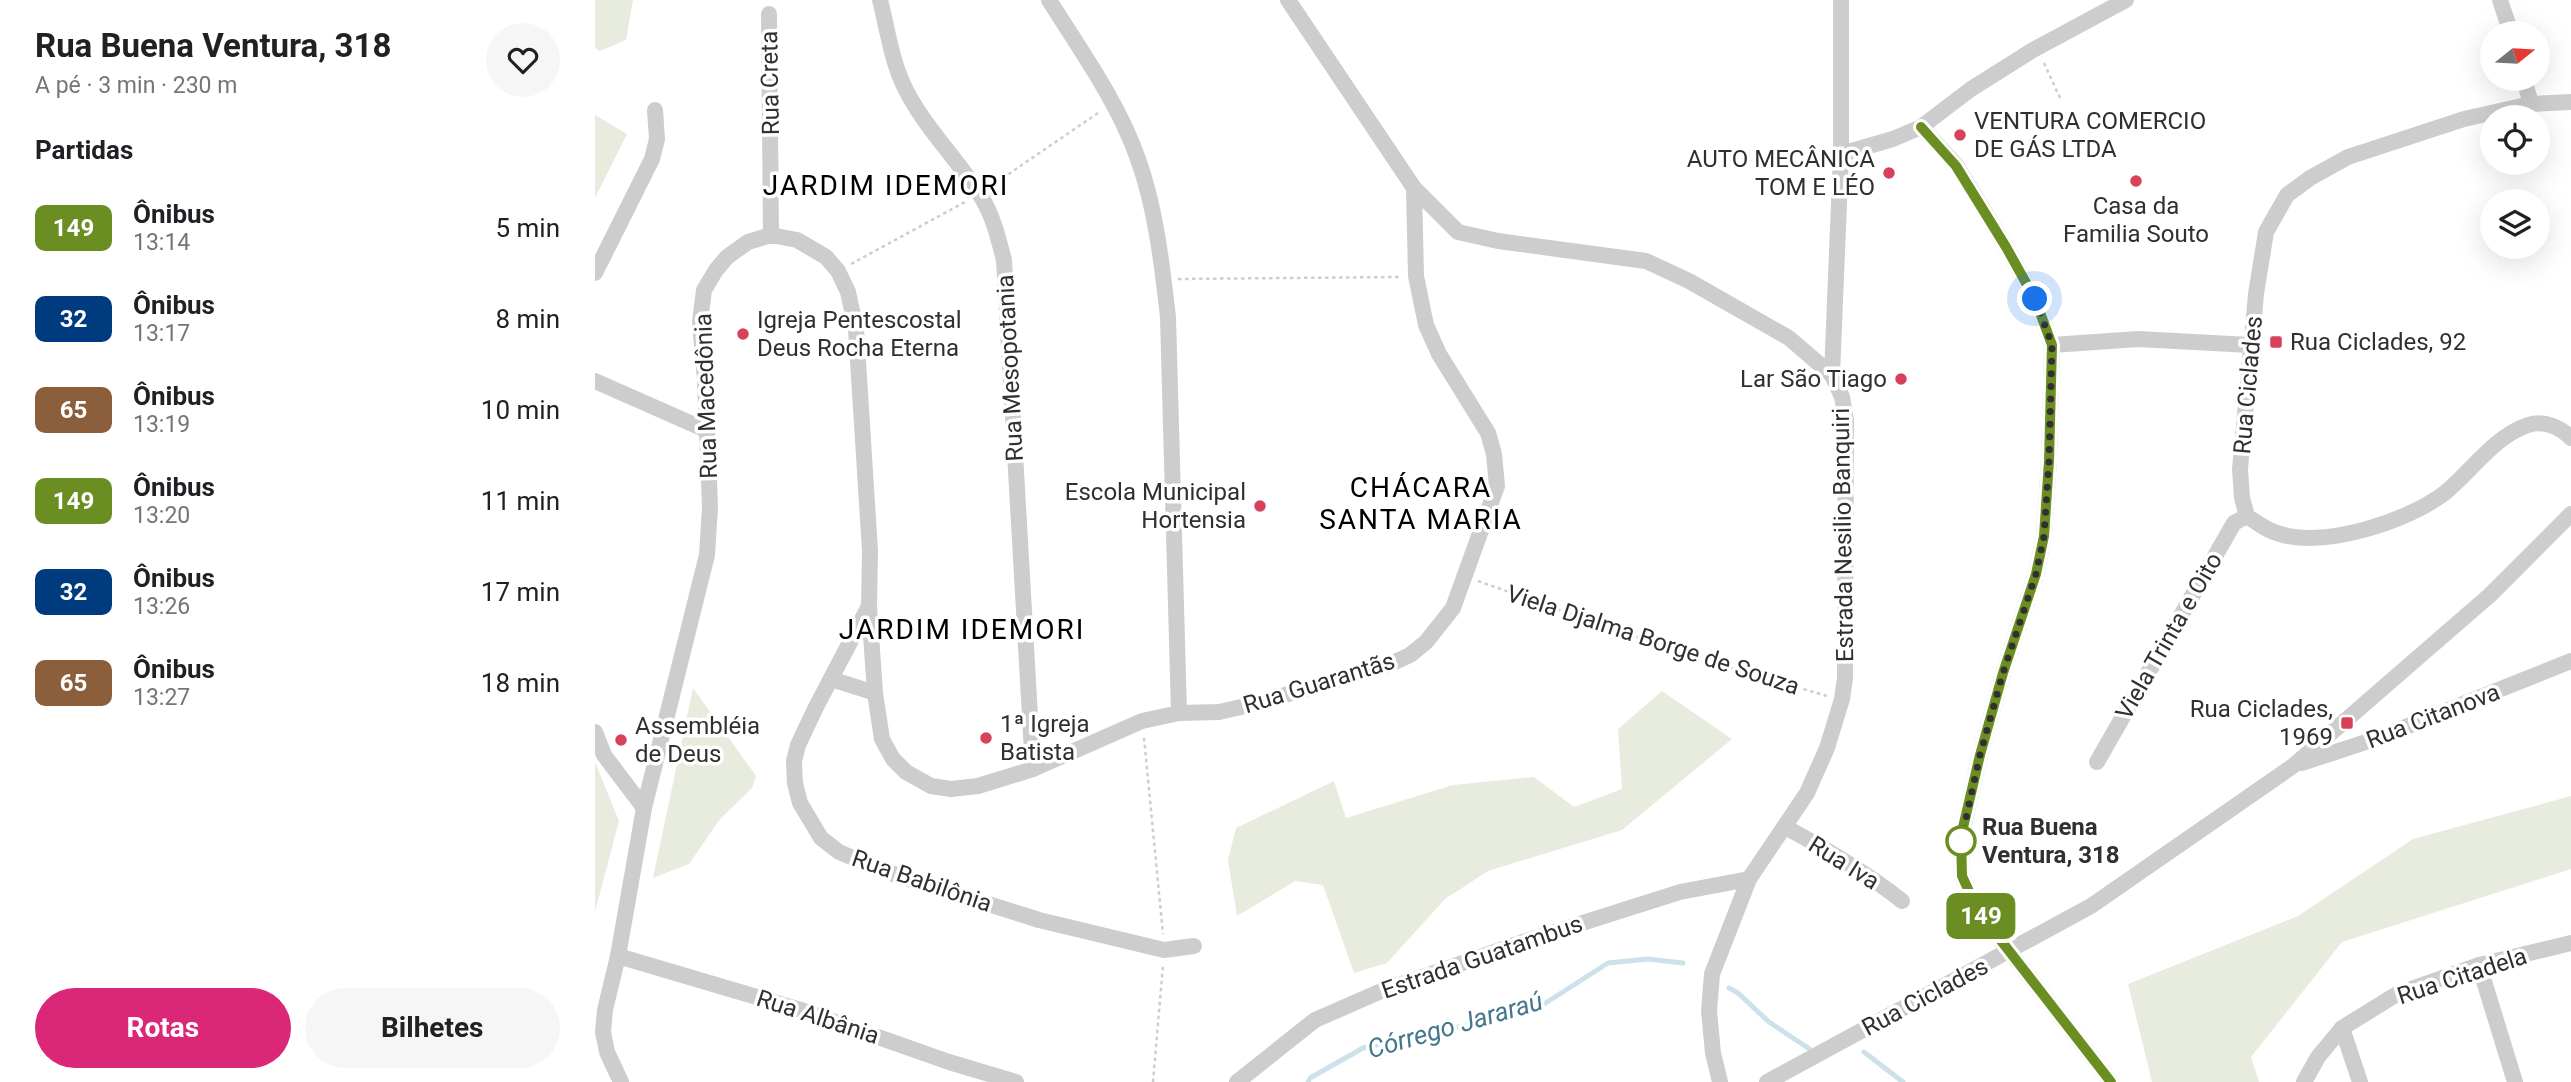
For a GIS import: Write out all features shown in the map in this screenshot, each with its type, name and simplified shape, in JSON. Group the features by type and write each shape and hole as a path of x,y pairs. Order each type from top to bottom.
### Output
{"street":[{"name":"Rua Mesopotania","path":"880,0 894,61 903,85 951,158 979,194 993,220 1004,260 1033,769"},
{"path":"771,235 797,240 826,257 838,271 848,292 856,329 870,551 869,606 875,694 882,739 893,759 906,772 931,786 951,789 978,786 1033,769 1142,721 1179,713 1168,317 1148,188 1128,133 1113,104 1049,0"},
{"path":"1288,0 1414,188 1458,232 1498,241 1646,261 1689,281 1789,338 1832,375"},
{"name":"Estrada Nesilio Banquiri","path":"1720,1082 1713,1053 1709,1011 1712,974 1749,879 1807,793 1827,748 1842,699 1846,420 1842,397 1832,375 1841,154 1841,0"},
{"path":"1841,154 1893,139 1921,127 1971,89 2126,0"},
{"path":"2500,0 2507,21"},
{"name":"Rua Creta","path":"769,14 771,235"},
{"path":"2528,91 2531,104"},
{"name":"Rua Ciclades","path":"2248,516 2242,498 2240,469 2250,345 2266,232 2287,195 2310,178 2349,157 2464,119 2531,104 2571,102"},
{"path":"595,273 652,159 657,139 655,110"},
{"path":"1921,127 1956,166 2006,247 2035,299 2052,345 2050,448 2044,536 2036,574 2003,673 1980,755 1961,836 1962,876 1978,911 2111,1082"},
{"name":"Rua Guarantãs","path":"1179,713 1219,712 1254,705 1388,665 1409,655 1426,642 1453,608 1497,486 1494,454 1488,432 1430,335 1416,276 1414,188"},
{"name":"Rua Macedônia","path":"621,1082 607,1052 603,1032 605,1010 618,956 644,808 707,555 710,508 700,322 704,290 727,257 748,242 771,235"},
{"path":"2052,345 2138,340 2250,345"},
{"path":"595,381 706,430"},
{"path":"2248,516 2270,531 2289,536 2356,532 2400,518 2425,506 2445,493 2499,443 2528,425 2542,422 2564,431 2571,438"},
{"name":"Rua Ciclades","path":"1767,1082 2009,953 2091,906 2293,766 2490,595 2571,514"},
{"name":"Viela Trinta e Oito","path":"2097,762 2234,523 2248,516"},
{"name":"Rua Babilônia","path":"869,606 798,745 795,783 800,803 821,838 839,852 884,871 1039,920 1164,950 1194,946"},
{"name":"Rua Citanova","path":"2293,766 2378,738 2571,661"},
{"path":"831,679 875,694"},
{"path":"595,732 604,755 644,808"},
{"name":"Rua Iva","path":"1785,827 1877,881 1902,901"},
{"name":"Estrada Guatambus","path":"1237,1082 1315,1020 1369,995 1680,892 1749,879"},
{"name":"Rua Citadela","path":"2304,1082 2318,1056 2342,1028 2397,995 2479,965 2571,943"},
{"name":"Rua Albânia","path":"618,956 804,1011 949,1062 1016,1082"},
{"path":"2479,965 2515,1082"},
{"path":"2342,1028 2360,1082"}],"path":[{"path":"2042,56 2060,98"},
{"path":"838,271 979,194 1045,147 1113,104"},
{"path":"1164,280 1416,276"},
{"name":"Viela Djalma Borge de Souza","path":"1465,577 1690,656 1842,699"},
{"path":"1142,721 1164,950 1153,1082"}],"shaded area":[{"path":"595,0 633,0 626,40 600,51 595,48"},
{"path":"595,115 627,134 595,198"},
{"path":"693,688 756,776 752,788 720,819 689,864 653,878"},
{"path":"1662,691 1732,739 1622,830 1488,871 1445,899 1387,963 1354,973 1323,885 1295,881 1237,916 1228,860 1236,828 1334,781 1346,818 1453,785 1534,777 1574,807 1622,789 1618,729"},
{"path":"595,762 619,821 595,912"},
{"path":"2571,796 2571,869 2342,942 2251,1057 2259,1082 2152,1082 2128,984 2298,916 2413,839"}],"waterway":[{"name":"Córrego Jararaú","path":"1308,1082 1310,1078 1363,1048 1521,1013 1544,1004 1608,963 1648,959 1683,963"},
{"name":"Córrego Jararaú","path":"1729,988 1769,1022 1811,1050"},
{"name":"Córrego Jararaú","path":"1864,1052 1903,1082"}],"bus line":[{"name":"149","path":"1921,127 1956,166 2006,247 2035,299 2052,345 2044,536 2036,574 2003,673 1980,755 1961,836 1962,876 1978,911 2111,1082"}],"place":[{"name":"VENTURA COMERCIO DE GÁS LTDA","path":"1960,135"},
{"name":"AUTO MECÂNICA TOM E LÉO","path":"1889,173"},
{"name":"Casa da Familia Souto","path":"2136,181"},
{"name":"Igreja Pentescostal Deus Rocha Eterna","path":"743,334"},
{"name":"Rua Ciclades, 92","path":"2276,342"},
{"name":"Lar São Tiago","path":"1901,379"},
{"name":"Escola Municipal Hortensia","path":"1260,506"},
{"name":"Rua Ciclades, 1969","path":"2347,723"},
{"name":"1ª Igreja Batista","path":"986,738"},
{"name":"Assembléia de Deus","path":"621,740"},
{"name":"Rua Buena Ventura, 318","path":"1961,841"}],"district":[{"name":"JARDIM IDEMORI","path":"886,185"},
{"name":"CHÁCARA SANTA MARIA","path":"1421,503"},
{"name":"JARDIM IDEMORI","path":"962,629"}],"route":[{"path":"1961,841 1980,755 2003,673 2036,574 2044,536 2052,345 2035,299"}]}
